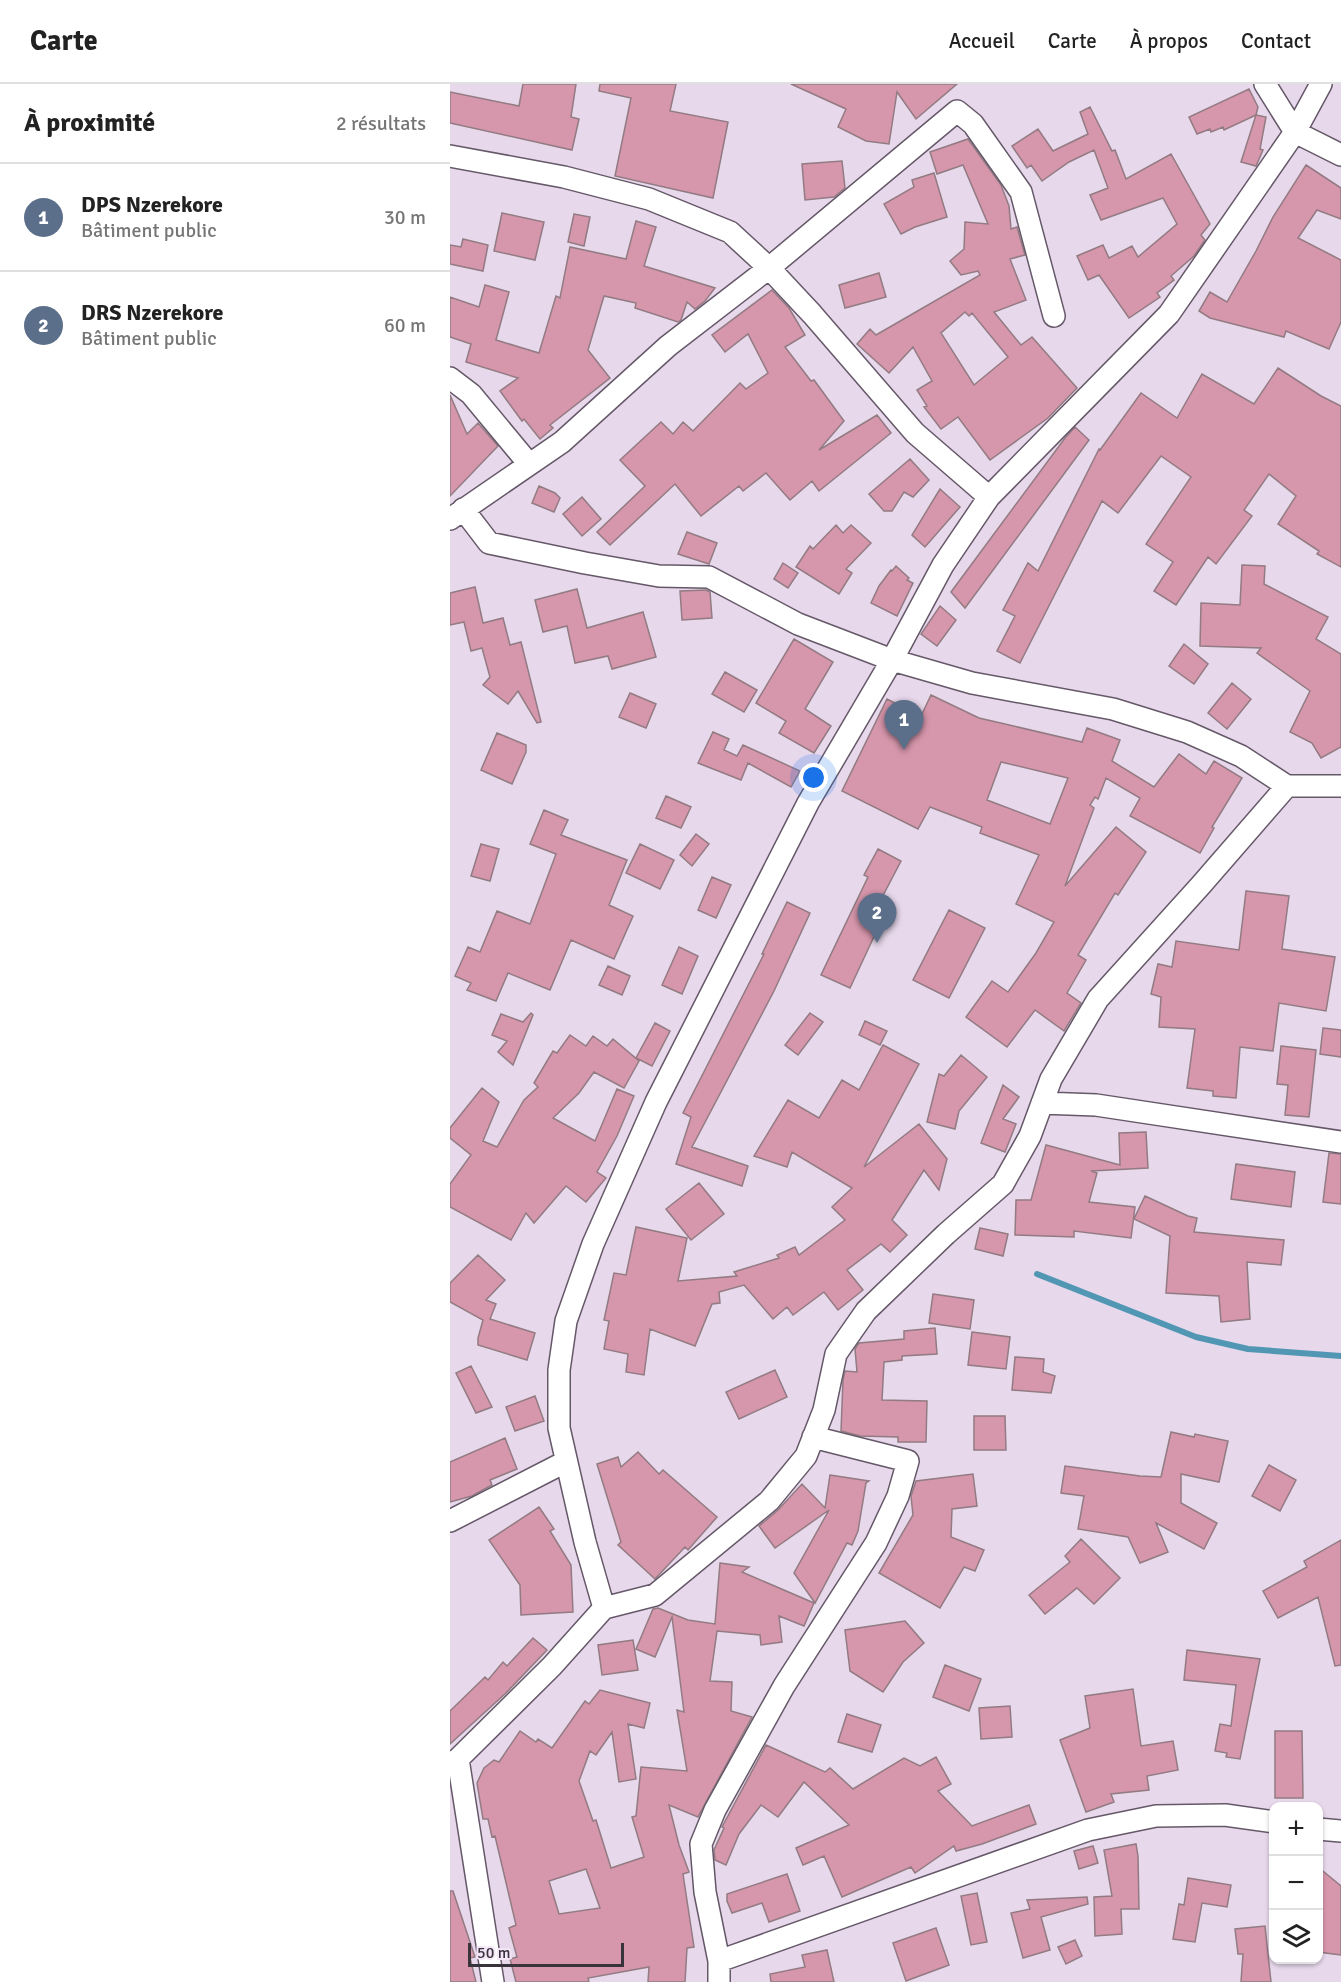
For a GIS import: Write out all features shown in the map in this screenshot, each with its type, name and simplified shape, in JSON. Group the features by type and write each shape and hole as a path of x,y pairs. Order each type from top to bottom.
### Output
{"street":[{"path":"1266,84 1295,132 1341,154"},
{"path":"604,1608 565,1462 559,1428 560,1370 566,1321 593,1244 656,1102 808,803 892,660 943,565 989,497 1169,314 1295,132 1321,84"},
{"path":"1054,316 1021,192 974,123 957,111 769,268 668,346 561,442 457,514 489,543 658,576 709,577 798,624 892,660 972,683 1113,709 1187,732 1241,756 1287,786 1338,781"},
{"path":"450,156 564,177 649,199 730,232 769,268 915,434 989,497"},
{"path":"450,378 471,394 529,464"},
{"path":"492,1982 454,1761 552,1666 604,1608 655,1595 769,1501 806,1456 824,1410 836,1354 866,1311 946,1234 1003,1184 1030,1136 1051,1079 1098,999 1287,786"},
{"path":"1042,1103 1096,1105 1341,1142"},
{"path":"719,1982 718,1961 705,1892 701,1844 715,1810 784,1686 876,1543 898,1496 908,1461 813,1437"},
{"path":"450,1521 565,1462"},
{"path":"718,1961 1088,1830 1156,1816 1225,1815 1269,1821"},
{"path":"1323,1830 1341,1832"}],"building":[{"path":"523,84 576,84 571,117 579,119 572,150 450,123 450,92 519,106"},
{"path":"600,84 676,84 670,111 728,122 713,198 615,176 631,98 599,91"},
{"path":"791,84 957,84 916,119 897,92 889,144 866,141 838,127 846,109"},
{"path":"1249,89 1258,107 1256,115 1224,130 1223,127 1197,134 1189,117"},
{"path":"1090,107 1112,151 1115,150 1126,179 1171,154 1210,224 1201,235 1205,240 1194,256 1171,276 1174,280 1157,293 1160,297 1129,318 1099,275 1088,280 1077,256 1103,245 1109,258 1132,246 1138,257 1177,224 1163,198 1101,220 1090,195 1108,188 1094,150 1069,162 1042,181 1031,165 1027,168 1012,146 1038,129 1053,151 1088,134 1080,112"},
{"path":"1256,115 1266,117 1260,149 1263,150 1256,166 1241,162"},
{"path":"968,139 1001,185 1009,206 1011,229 1017,227 1025,255 1010,259 1026,300 994,312 1021,345 1032,337 1077,388 1048,418 990,460 958,417 941,429 924,407 927,406 917,390 932,381 913,347 889,373 857,344 870,329 876,335 980,275 978,271 961,275 950,261 964,249 965,222 988,224 963,165 937,174 930,152","holes":["965,312 969,316 972,313 1008,357 974,385 941,333"]},
{"path":"842,161 845,188 834,197 805,200 802,164"},
{"path":"1306,165 1341,188 1341,219 1317,210 1298,238 1341,260 1341,322 1329,349 1286,331 1284,337 1210,318 1199,311 1210,292 1227,302 1273,217"},
{"path":"934,173 947,217 901,234 884,204 914,187 912,180"},
{"path":"502,213 544,222 535,260 494,251"},
{"path":"574,214 590,217 584,246 568,242"},
{"path":"636,221 656,227 644,266 715,288 695,309 687,302 681,320 678,322 635,308 636,303 604,296 588,350 610,378 550,425 553,428 540,439 524,419 522,421 500,391 518,378 466,362 471,344 450,337 450,297 479,307 485,285 509,292 496,340 539,353 556,296 560,298 570,247 626,259"},
{"path":"463,239 488,245 483,271 450,264 450,245 461,247"},
{"path":"879,273 886,297 845,308 839,285"},
{"path":"772,290 789,308 805,335 785,347 811,381 814,380 844,421 819,450 877,415 891,433 819,491 812,481 790,500 766,473 743,491 739,486 701,516 675,484 610,545 597,532 645,486 620,460 661,422 673,434 683,422 693,431 740,383 746,389 768,373 748,334 725,352 712,335"},
{"path":"1278,368 1341,406 1341,567 1317,554 1319,551 1278,524 1296,496 1269,474 1244,510 1252,516 1216,564 1208,557 1176,605 1154,591 1173,562 1146,544 1191,477 1161,456 1118,513 1102,501 1020,663 997,651 1015,616 1003,610 1028,563 1038,571 1099,449 1141,393 1177,418 1202,374 1254,404"},
{"path":"450,395 467,434 478,423 498,446 450,496"},
{"path":"1075,427 1089,440 965,608 951,592"},
{"path":"910,459 929,480 913,497 904,492 892,511 884,511 869,494"},
{"path":"539,486 555,493 560,498 554,512 532,503"},
{"path":"940,489 960,507 925,547 912,535"},
{"path":"582,497 601,519 582,536 563,514"},
{"path":"836,525 843,533 851,525 871,543 846,569 852,573 839,594 796,567 810,546 813,549"},
{"path":"687,532 717,543 709,564 678,554"},
{"path":"783,563 798,573 788,588 774,579"},
{"path":"1242,565 1265,566 1264,584 1328,617 1316,639 1341,654 1341,747 1321,758 1312,743 1290,732 1310,691 1257,653 1261,648 1200,646 1201,603 1240,605"},
{"path":"896,566 909,578 907,580 913,583 897,616 871,603 879,586"},
{"path":"475,587 483,623 503,618 510,645 521,642 541,722 537,723 518,691 508,704 483,685 490,677 482,648 471,651 464,622 450,625 450,593"},
{"path":"577,589 587,628 643,612 656,657 612,669 608,656 575,663 567,626 543,632 535,600"},
{"path":"706,590 710,592 712,618 682,620 680,591"},
{"path":"940,606 956,620 937,646 921,634"},
{"path":"794,639 833,662 805,709 831,726 814,753 779,733 786,721 756,703"},
{"path":"1184,644 1208,664 1194,684 1169,666"},
{"path":"725,672 757,690 744,712 712,694"},
{"path":"1232,683 1251,699 1227,729 1208,713"},
{"path":"630,693 656,704 646,728 619,717"},
{"path":"931,695 979,718 1082,742 1087,728 1120,740 1112,761 1154,787 1179,754 1206,774 1214,761 1242,778 1212,827 1214,828 1200,853 1130,816 1140,798 1106,778 1098,799 1095,797 1090,805 1094,808 1065,886 1116,827 1146,852 1118,895 1115,893 1078,955 1086,960 1067,993 1081,1003 1064,1031 1035,1010 1007,1047 966,1017 992,981 1008,992 1036,953 1054,922 1016,904 1039,855 980,833 982,827 930,807 918,829 842,791 887,699 921,716","holes":["1001,762 1068,778 1050,824 987,800"]},
{"path":"713,732 729,739 724,750 737,756 743,745 800,771 791,787 748,763 741,780 698,763"},
{"path":"497,733 526,745 526,752 512,784 481,770"},
{"path":"666,796 691,807 681,828 656,818"},
{"path":"544,810 568,820 561,835 627,860 609,905 633,916 614,959 571,940 550,990 508,973 496,1001 467,990 471,983 455,976 468,947 480,952 497,911 530,924 556,854 530,844"},
{"path":"696,834 709,844 692,866 680,855"},
{"path":"481,844 499,849 490,881 471,876"},
{"path":"640,844 674,860 660,889 626,873"},
{"path":"878,849 901,861 876,909 885,913 850,988 821,975 868,877 864,875"},
{"path":"712,877 731,885 716,918 698,910"},
{"path":"1246,891 1289,896 1282,949 1335,957 1326,1011 1279,1003 1273,1051 1240,1047 1236,1098 1213,1096 1213,1091 1187,1088 1195,1029 1159,1027 1161,997 1151,994 1158,964 1172,967 1176,941 1239,950"},
{"path":"787,902 810,913 774,991 692,1147 748,1166 742,1186 676,1164 691,1117 683,1113 764,954 762,954"},
{"path":"949,910 985,928 949,998 913,980"},
{"path":"679,947 698,956 682,994 662,985"},
{"path":"608,966 630,976 622,995 599,985"},
{"path":"531,1013 533,1015 513,1065 498,1052 507,1041 492,1035 501,1014 523,1022"},
{"path":"810,1013 823,1022 798,1055 785,1045"},
{"path":"865,1021 887,1031 880,1045 859,1035"},
{"path":"655,1023 670,1031 652,1066 636,1058"},
{"path":"1323,1028 1341,1030 1341,1057 1320,1054"},
{"path":"570,1035 586,1046 593,1036 607,1046 613,1039 639,1061 624,1088 594,1072 579,1093 553,1118 595,1141 617,1089 634,1096 617,1136 597,1172 606,1178 586,1202 566,1186 534,1223 526,1213 511,1240 450,1207 450,1184 471,1155 450,1138 450,1128 482,1088 499,1102 483,1141 497,1147 524,1100 538,1087 534,1083 553,1051 557,1053"},
{"path":"883,1045 919,1064 864,1167 919,1124 947,1159 939,1190 924,1170 892,1220 907,1235 890,1252 881,1244 847,1270 863,1290 838,1310 824,1292 793,1315 787,1307 773,1319 744,1285 719,1292 720,1303 712,1304 695,1346 650,1329 644,1375 626,1372 628,1354 604,1349 609,1321 604,1320 614,1273 626,1275 636,1227 687,1238 678,1281 737,1276 734,1272 779,1258 777,1255 795,1247 799,1255 845,1220 832,1207 852,1188 792,1152 787,1167 754,1156 788,1100 819,1118 842,1080 859,1090"},
{"path":"1281,1046 1316,1050 1309,1117 1285,1115 1288,1085 1277,1084"},
{"path":"961,1055 987,1077 959,1111 955,1129 927,1122 939,1074 944,1076"},
{"path":"1003,1085 1019,1097 1003,1119 1016,1124 1005,1152 981,1143"},
{"path":"1146,1132 1148,1168 1091,1171 1097,1173 1089,1202 1135,1207 1131,1238 1074,1231 1074,1237 1015,1235 1016,1200 1031,1200 1046,1145 1120,1165 1119,1133"},
{"path":"1329,1153 1341,1154 1341,1204 1323,1202"},
{"path":"1236,1164 1295,1172 1291,1207 1231,1199"},
{"path":"699,1183 724,1214 691,1240 666,1209"},
{"path":"1145,1196 1197,1218 1194,1232 1284,1240 1281,1265 1247,1262 1250,1319 1221,1322 1219,1296 1166,1293 1170,1236 1134,1219"},
{"path":"980,1228 1008,1234 1003,1256 975,1249"},
{"path":"478,1255 505,1280 486,1300 496,1304 490,1319 535,1333 527,1360 478,1345 483,1320 450,1302 450,1283"},
{"path":"933,1294 974,1300 970,1329 929,1323"},
{"path":"935,1328 937,1354 902,1356 902,1360 884,1362 882,1400 927,1401 926,1442 898,1442 898,1437 860,1436 841,1431 843,1380 845,1371 857,1372 855,1349 859,1343 904,1339 904,1331"},
{"path":"972,1332 1010,1337 1006,1369 968,1365"},
{"path":"1015,1357 1044,1359 1043,1372 1055,1376 1051,1393 1012,1390"},
{"path":"471,1366 492,1407 476,1413 456,1373"},
{"path":"775,1370 787,1397 739,1419 726,1392"},
{"path":"535,1396 544,1421 515,1431 506,1407"},
{"path":"974,1416 1005,1416 1006,1450 974,1450"},
{"path":"1171,1432 1228,1441 1219,1482 1181,1474 1181,1503 1217,1523 1204,1549 1156,1523 1168,1552 1140,1563 1128,1537 1078,1529 1084,1496 1061,1493 1065,1466 1161,1477"},
{"path":"505,1438 517,1469 490,1480 492,1485 472,1496 450,1502 450,1462"},
{"path":"638,1452 659,1474 663,1470 717,1517 688,1550 685,1547 655,1579 618,1545 621,1542 597,1464 618,1457 621,1467"},
{"path":"1269,1465 1296,1480 1280,1511 1252,1496"},
{"path":"973,1474 977,1506 952,1509 951,1537 984,1550 975,1571 964,1567 940,1608 879,1573 913,1515 911,1496 916,1481"},
{"path":"830,1475 869,1481 866,1483 858,1531 852,1545 847,1543 815,1603 794,1573 829,1510 775,1548 759,1526 777,1511 802,1484 825,1508"},
{"path":"539,1507 554,1529 550,1531 571,1565 573,1612 521,1615 520,1585 489,1540"},
{"path":"1081,1539 1120,1578 1094,1604 1077,1588 1045,1614 1029,1595 1070,1562 1065,1556"},
{"path":"1341,1540 1341,1665 1335,1666 1318,1597 1278,1618 1263,1591 1307,1567 1304,1561"},
{"path":"720,1563 749,1567 742,1572 814,1603 804,1626 779,1616 782,1642 761,1645 760,1635 717,1631 710,1681 732,1682 731,1711 752,1717 698,1817 669,1805 679,1845 689,1872 683,1874 694,1947 687,1948 685,1982 648,1982 649,1967 588,1978 589,1982 516,1982 510,1959 517,1957 509,1928 516,1925 495,1836 492,1837 488,1819 483,1819 477,1783 484,1768 494,1760 499,1762 520,1731 536,1742 538,1739 552,1748 585,1701 589,1704 600,1690 650,1703 644,1728 628,1724 636,1779 619,1782 612,1732 596,1755 590,1751 579,1781 593,1821 596,1820 611,1868 644,1857 632,1817 636,1816 641,1767 687,1771 677,1710 684,1712 672,1617 655,1657 636,1649 653,1609 658,1608 688,1620 715,1624","holes":["586,1869 600,1908 559,1914 549,1881"]},
{"path":"905,1621 924,1643 903,1662 883,1692 850,1671 845,1630"},
{"path":"533,1638 547,1650 506,1693 450,1744 450,1711 485,1677 488,1680 503,1662 507,1666"},
{"path":"633,1640 638,1670 602,1675 598,1645"},
{"path":"1187,1650 1260,1659 1240,1759 1226,1757 1227,1753 1215,1751 1220,1724 1231,1726 1236,1685 1184,1680"},
{"path":"945,1665 981,1679 969,1711 933,1697"},
{"path":"1133,1689 1141,1746 1173,1741 1178,1770 1147,1776 1149,1790 1111,1794 1114,1802 1086,1812 1060,1740 1090,1728 1085,1696"},
{"path":"1010,1706 1012,1737 981,1739 979,1708"},
{"path":"847,1714 881,1725 872,1752 838,1742"},
{"path":"1275,1731 1302,1731 1303,1798 1275,1798"},
{"path":"766,1745 825,1772 830,1768 853,1789 904,1758 920,1766 936,1757 951,1784 938,1791 972,1826 1029,1805 1036,1824 956,1851 954,1846 915,1873 911,1867 842,1897 824,1856 803,1865 796,1848 849,1825 804,1782 778,1817 761,1805 739,1834 726,1865 715,1860 714,1850 724,1828 722,1827"},
{"path":"1136,1844 1139,1909 1121,1909 1122,1934 1095,1936 1094,1897 1112,1896 1104,1850"},
{"path":"1093,1846 1098,1863 1079,1869 1074,1851"},
{"path":"1323,1871 1341,1886 1341,1955 1323,1953"},
{"path":"787,1874 800,1911 769,1922 762,1903 732,1913 727,1894"},
{"path":"1188,1878 1231,1885 1227,1907 1202,1903 1195,1942 1173,1939 1179,1904 1184,1905"},
{"path":"450,1891 453,1891 475,1957 470,1958 476,1982 450,1982"},
{"path":"977,1893 987,1942 971,1945 961,1896"},
{"path":"1087,1897 1088,1904 1041,1917 1050,1950 1023,1958 1011,1913 1030,1909 1027,1900"},
{"path":"1265,1926 1271,1982 1241,1982 1243,1954 1238,1954 1235,1929"},
{"path":"936,1928 949,1965 906,1981 893,1943"},
{"path":"1075,1940 1082,1956 1066,1964 1058,1947"},
{"path":"827,1950 834,1982 771,1982 770,1974 805,1967 802,1955"}],"waterway":[{"path":"1037,1274 1196,1337 1248,1349 1341,1356"}],"place":[{"name":"DPS Nzerekore","path":"904,750"},
{"name":"DRS Nzerekore","path":"877,943"}]}
